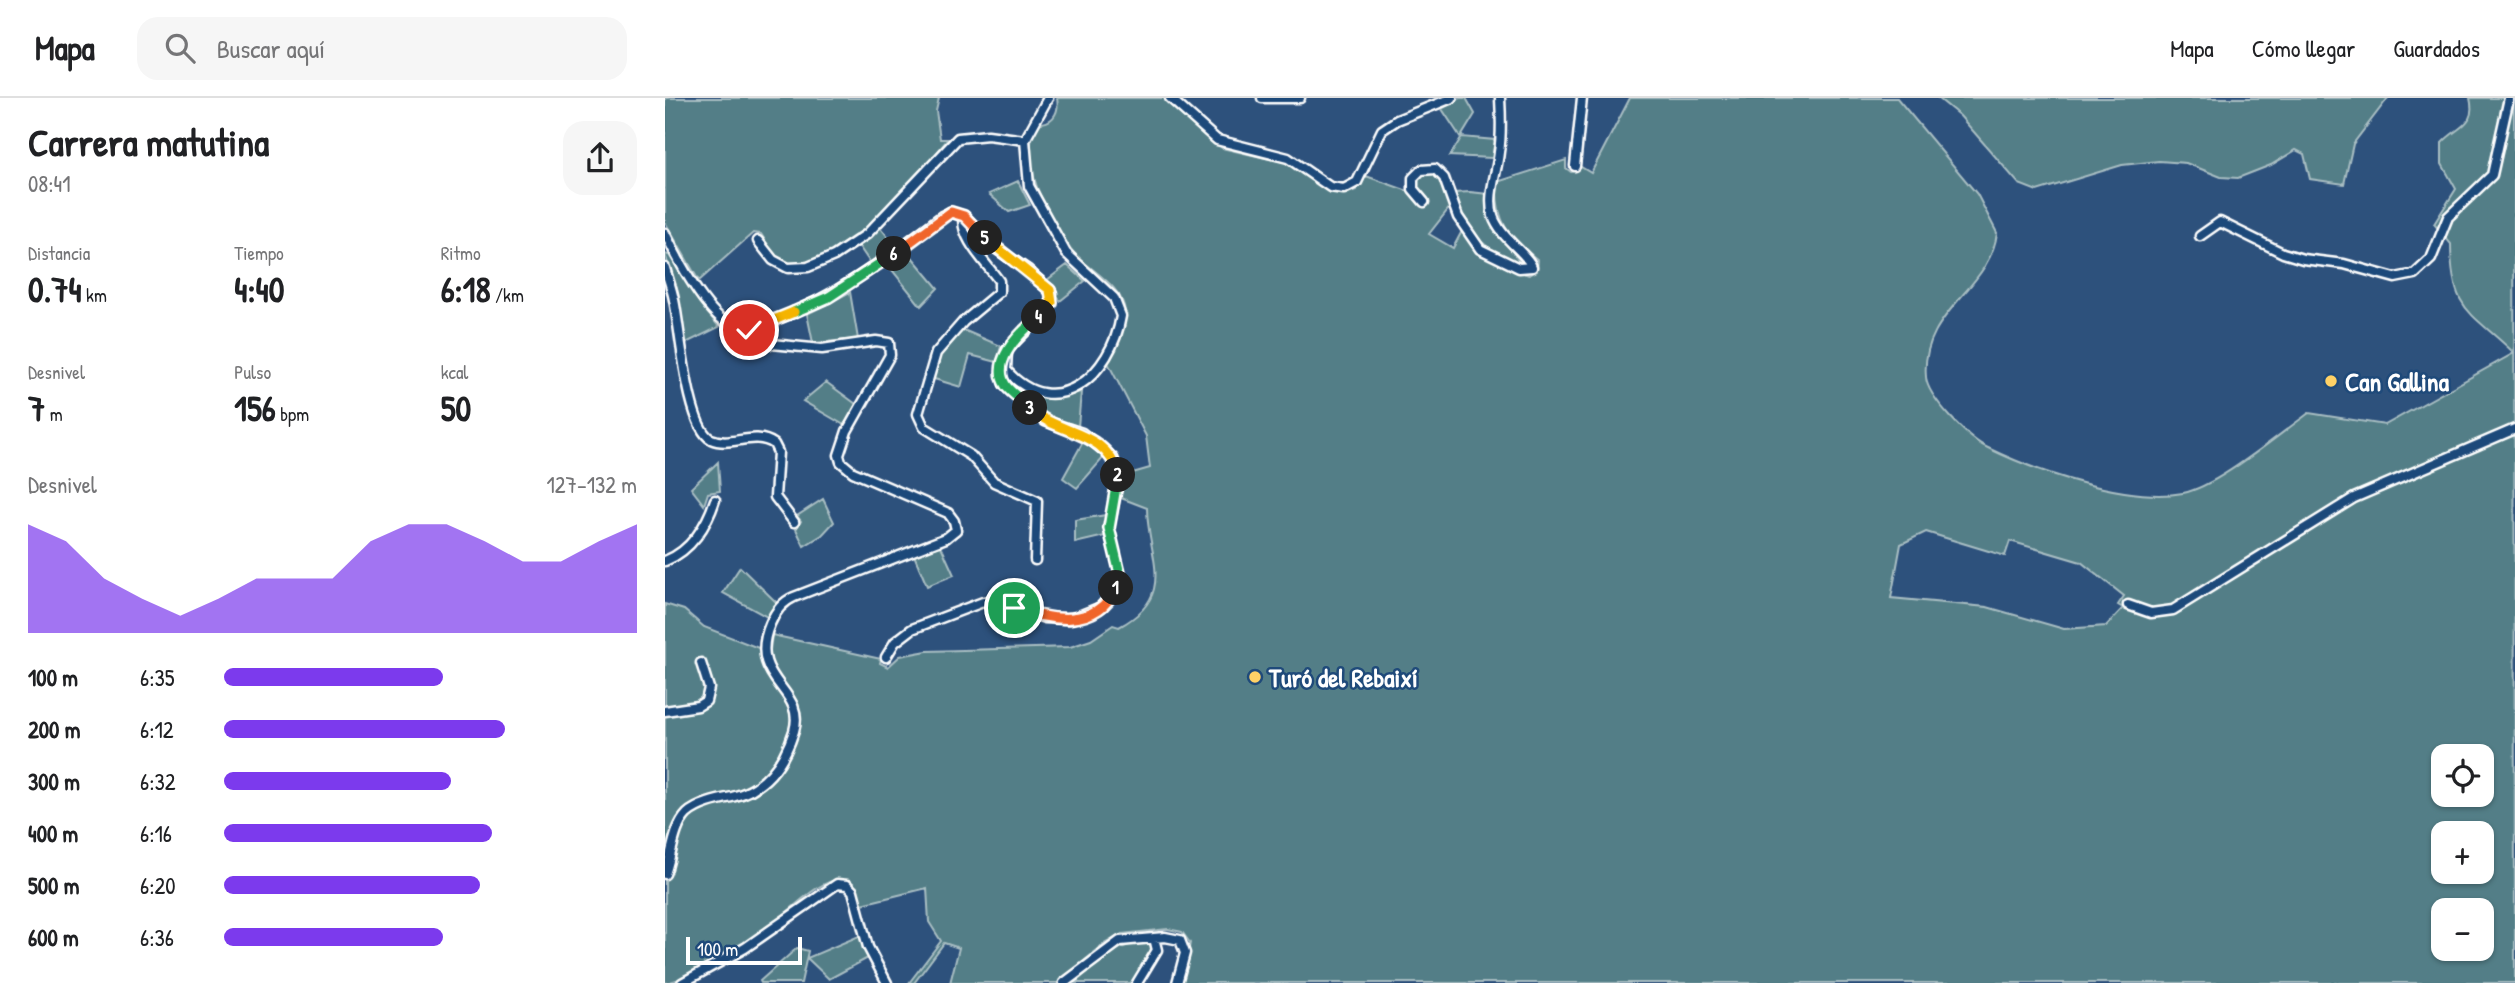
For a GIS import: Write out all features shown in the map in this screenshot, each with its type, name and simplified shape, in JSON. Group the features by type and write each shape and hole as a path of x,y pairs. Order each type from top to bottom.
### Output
{"street":[{"path":"1004,363 1006,370 1016,379 1036,389 1057,393 1079,387 1098,370 1121,316 1114,298 1066,253 1037,203 1027,177 1025,141 1046,98"},
{"path":"1170,98 1217,140 1288,158 1336,189 1350,187 1357,182 1382,130 1397,120 1453,98"},
{"path":"1262,98 1300,98"},
{"path":"1424,202 1413,190 1413,178 1421,170 1435,169 1444,178 1456,212 1476,245 1510,264 1525,269 1532,267 1530,261 1510,244 1493,215 1493,187 1501,133 1500,98"},
{"path":"1575,166 1582,98"},
{"path":"2200,236 2214,223 2220,222 2283,253 2303,259 2344,264 2395,278 2415,274 2431,259 2448,217 2492,175 2509,98"},
{"path":"758,241 781,266 800,269 819,263 867,234 949,144 958,138 988,135 1025,141"},
{"path":"725,322 739,329 749,330 820,302 885,261 942,216 951,212 964,216 995,248 1028,270 1052,293 1050,307 1010,345 1004,363 1004,384 1038,416 1082,433 1113,458 1119,477 1109,535 1120,574 1118,585 1101,607 1071,619 1045,618 1005,605 983,602 912,629 895,642 886,657"},
{"path":"964,216 963,227 983,263 999,281 999,292 963,322 936,353 918,414 930,432 971,456 994,482 1037,501 1035,560"},
{"path":"665,233 707,302 743,341 822,349 876,341 889,343 890,355 842,443 841,462 853,472 948,513 955,526 953,534 946,538 788,599 776,613 767,634 764,652 769,671 790,697 795,709 794,731 778,765 757,788 710,803 688,814 679,829 665,874"},
{"path":"665,268 674,297 688,391 704,433 717,440 755,438 774,444 778,452 775,497 794,522"},
{"path":"2128,605 2151,613 2173,610 2354,498 2515,429"},
{"path":"665,561 690,544 705,524 715,500"},
{"path":"665,711 698,706 708,699 709,688 701,663"},
{"path":"682,983 745,948 824,891 842,884 853,891 868,947 887,983"},
{"path":"1065,983 1120,941 1171,937 1183,944 1184,958 1177,983"},
{"path":"1137,983 1157,950 1154,938"}],"green space":[{"path":"665,98 939,98 936,111 940,139 948,139 878,219 833,255 810,264 789,265 775,257 761,234 753,233 699,281 665,222"},
{"path":"1057,98 1164,98 1222,148 1288,163 1334,193 1356,190 1366,176 1411,192 1425,207 1429,200 1419,191 1416,182 1424,174 1434,174 1441,182 1450,207 1429,234 1453,248 1462,231 1483,254 1529,275 1537,271 1538,260 1511,235 1501,218 1497,182 1566,160 1566,168 1571,172 1581,167 1591,173 1630,98 1897,98 1977,194 1997,233 1992,253 1944,318 1927,354 1928,385 1941,406 1980,443 2031,467 2110,489 2161,495 2183,493 2213,481 2309,413 2385,425 2514,353 2466,309 2455,284 2451,244 2434,224 2456,189 2442,164 2442,143 2468,120 2471,114 2470,98 2514,98 2515,983 1182,983 1190,943 1182,932 1168,929 1122,934 1104,944 1058,983 950,983 959,948 944,943 914,983 909,983 941,941 929,922 927,888 862,904 854,884 840,879 816,889 725,955 677,980 665,983 665,604 684,610 704,627 761,649 770,650 772,635 881,659 880,663 888,667 900,656 927,651 1070,647 1091,640 1113,625 1119,627 1137,615 1149,602 1155,574 1147,508 1121,498 1122,476 1150,468 1146,436 1108,363 1124,325 1123,303 1113,288 1068,245 1042,200 1031,164 1034,123 1050,120 1057,109","holes":["1926,532 2005,556 2010,541 2081,562 2124,596 2118,605 2123,608 2106,626 2064,629 1987,607 1891,598 1901,544"]},
{"path":"1460,98 1466,98 1475,114 1461,137 1495,140 1492,158 1450,156 1461,138 1442,109"},
{"path":"1938,98 2388,98 2353,144 2344,184 2310,179 2304,154 2296,150 2271,165 2238,178 2221,177 2186,163 2159,161 2122,165 2037,191 2019,184 1960,116"},
{"path":"1018,181 1030,205 1009,212 989,194"},
{"path":"1454,193 1488,194 1493,226 1521,263 1496,252 1470,228"},
{"path":"880,227 895,246 871,264 858,245"},
{"path":"907,251 938,288 921,306 888,265"},
{"path":"665,254 669,255 699,302 719,327 686,343 678,296"},
{"path":"1067,265 1085,281 1060,301 1047,280"},
{"path":"850,292 858,339 813,343 807,314"},
{"path":"961,329 1001,346 997,362 970,355 961,387 931,378 941,353"},
{"path":"826,382 856,404 844,425 803,401"},
{"path":"1024,391 1056,397 1081,392 1078,427 1047,417 1024,395"},
{"path":"1084,440 1105,456 1077,488 1063,478"},
{"path":"718,462 720,491 708,493 704,505 691,488"},
{"path":"823,499 834,522 822,535 804,546 796,529 801,521 797,516"},
{"path":"1106,515 1105,536 1075,543 1075,520"},
{"path":"941,546 954,575 927,586 914,555"},
{"path":"740,567 778,604 769,618 723,593"},
{"path":"859,936 868,958 829,979 807,958"},
{"path":"1147,942 1151,946 1150,956 1132,983 1075,983 1116,950"},
{"path":"797,948 808,951 801,983 761,983 760,981"}],"place":[{"name":"Can Gallina","path":"2331,381"},
{"name":"Turó del Rebaixí","path":"1255,677"}],"route":[{"path":"749,330 829,297 885,261 942,216 951,212 964,216 995,248 1048,287 1052,293 1050,307 1023,331 1007,350 1002,374 1004,384 1045,421 1082,433 1113,458 1119,477 1109,535 1120,574 1114,594 1107,602 1080,617 1064,620 1045,618 1014,608"}]}
